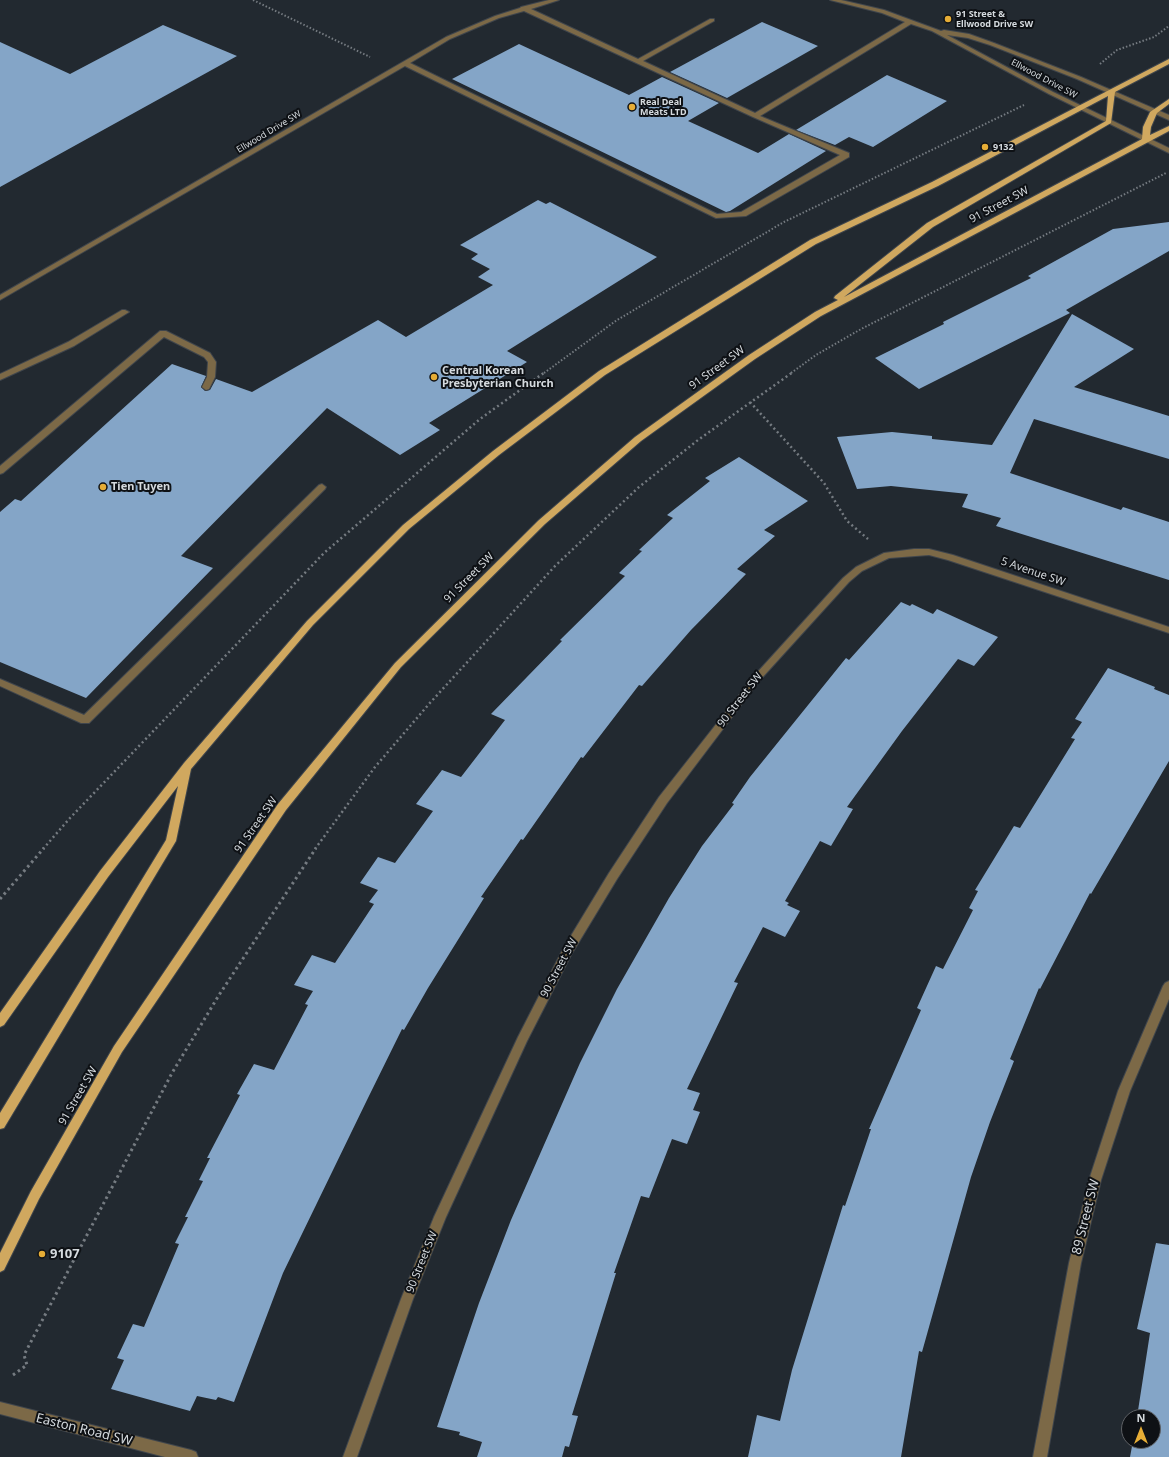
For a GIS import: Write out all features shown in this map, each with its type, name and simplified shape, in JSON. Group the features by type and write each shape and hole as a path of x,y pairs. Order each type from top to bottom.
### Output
{"main road":[{"path":"0,1022 104,874 188,766 310,624 406,527 496,453 602,373 813,242 935,184 1112,93 1169,61"},
{"path":"818,314 930,225 1109,122 1112,93"},
{"path":"1146,140 1147,127 1154,112 1169,101"},
{"name":"91 Street SW","path":"0,1266 35,1195 118,1048 282,807 398,665 542,522 632,445 752,357 818,314 1169,128"},
{"path":"0,1124 171,841 188,766"}],"street":[{"name":"Ellwood Drive SW","path":"0,298 448,38 474,25 523,8 556,0"},
{"name":"Ellwood Drive SW","path":"834,0 884,12 934,30 1081,108 1169,151"},
{"path":"405,63 716,216 743,214 846,155 755,116 523,8"},
{"path":"639,61 712,20"},
{"path":"755,116 911,21"},
{"name":"Ellwood Drive SW","path":"934,30 970,36 992,44 1169,118"},
{"path":"0,376 71,344 125,312"},
{"path":"0,471 163,333 207,355 212,362 211,377 206,387"},
{"path":"0,682 85,720 322,487"},
{"name":"5 Avenue SW","path":"887,555 914,552 950,557 1169,630"},
{"name":"90 Street SW","path":"350,1457 404,1306 440,1217 522,1040 567,952 613,876 663,800 757,678 846,580 859,569 887,555"},
{"name":"89 Street SW","path":"1040,1457 1075,1263 1095,1180 1124,1091 1169,986"},
{"name":"Easton Road SW","path":"0,1408 191,1457"}],"path":[{"path":"253,0 394,70"},
{"path":"1098,65 1117,50 1154,37 1169,26"},
{"path":"12,1375 27,1365 24,1355 172,1073 219,995 294,881 375,767 429,704 555,566 639,487 698,440 791,372 863,328 1169,172"},
{"path":"750,402 824,483 847,521 887,555"}],"building":[{"path":"762,22 818,46 727,98 670,72"},
{"path":"163,25 237,56 0,187 0,42 70,74"},
{"path":"519,44 629,95 662,77 719,103 688,121 758,153 789,134 826,151 730,211 726,212 452,79"},
{"path":"887,75 947,101 873,147 849,137 835,145 796,130"},
{"path":"538,200 546,204 550,202 657,257 507,351 527,362 429,423 440,430 400,455 327,408 181,556 213,568 86,698 0,662 0,512 15,499 21,501 172,364 206,376 201,387 205,391 210,390 216,379 252,392 378,320 406,337 493,285 478,277 490,269 471,259 478,254 460,245"},
{"path":"1169,222 1169,251 1066,310 1070,313 919,389 875,358 944,324 943,322 1031,278 1028,276 1113,229"},
{"path":"1072,314 1134,349 1074,387 1169,416 1169,459 1034,419 1010,473 1121,510 1123,507 1169,522 1169,580 996,526 1001,518 962,507 968,494 891,486 857,489 837,437 892,432 932,436 932,439 992,445"},
{"path":"739,457 808,501 764,530 775,536 737,569 746,574 691,630 642,686 639,685 583,758 581,757 481,897 484,898 428,988 404,1030 402,1029 367,1100 283,1273 234,1402 218,1397 216,1400 197,1396 190,1411 111,1389 124,1360 117,1358 133,1324 144,1327 179,1244 175,1243 188,1217 185,1217 203,1181 199,1180 210,1158 207,1158 240,1095 237,1094 254,1064 274,1070 308,1005 305,1004 313,991 294,985 312,955 335,963 374,904 369,902 378,890 360,883 378,857 395,863 433,811 416,804 442,770 461,777 505,720 491,714 562,641 560,640 625,576 619,573 642,551 639,550 673,518 667,515 710,481 705,478"},
{"path":"901,602 910,606 912,604 933,614 937,609 998,637 974,666 958,659 902,731 847,807 853,809 831,846 820,841 785,901 789,903 787,905 800,911 785,937 763,927 734,982 738,983 687,1089 700,1093 693,1110 700,1112 687,1144 672,1139 649,1198 641,1196 614,1273 616,1273 572,1415 578,1416 569,1447 565,1446 562,1457 477,1457 482,1442 459,1435 460,1432 437,1427 479,1303 511,1220 580,1063 617,989 669,898 702,846 734,804 732,803 750,777 846,658 849,660"},
{"path":"1108,668 1155,687 1154,689 1169,695 1169,761 1091,894 1090,893 1040,989 1039,988 1010,1059 1014,1061 990,1122 971,1177 922,1352 919,1351 901,1457 748,1457 757,1415 780,1421 792,1370 843,1205 845,1206 871,1129 869,1129 921,1010 917,1008 936,966 943,969 973,910 969,908 978,891 975,890 1014,826 1020,828 1075,739 1071,738 1082,722 1075,719"},
{"path":"1156,1243 1169,1245 1169,1457 1130,1457 1132,1449 1161,1449 1161,1409 1138,1409 1150,1333 1137,1329"}],"place":[{"name":"91 Street & Ellwood Drive SW","path":"948,19"},
{"name":"Real Deal Meats LTD","path":"632,107"},
{"name":"9132","path":"985,147"},
{"name":"Central Korean Presbyterian Church","path":"434,377"},
{"name":"Tien Tuyen","path":"103,487"},
{"name":"9107","path":"42,1254"}]}
